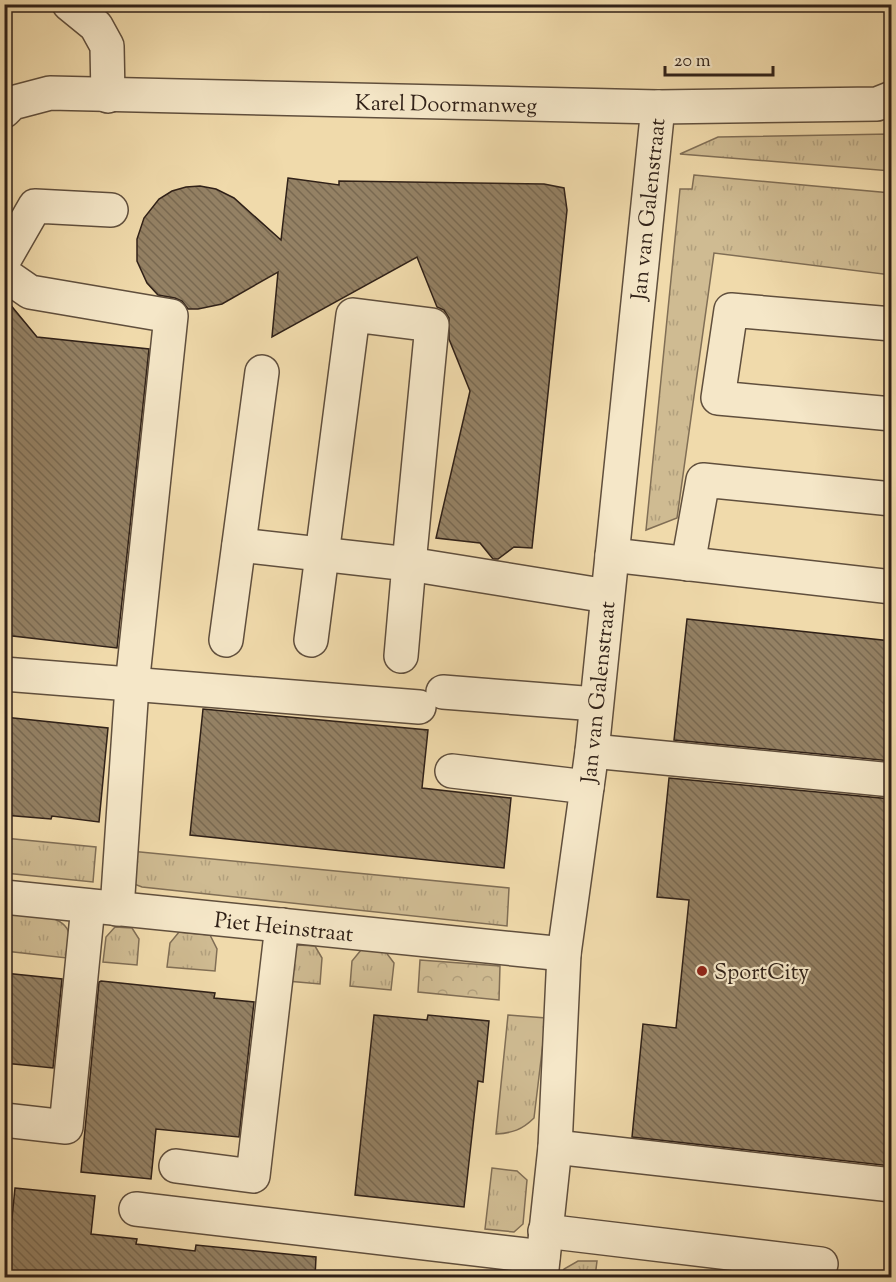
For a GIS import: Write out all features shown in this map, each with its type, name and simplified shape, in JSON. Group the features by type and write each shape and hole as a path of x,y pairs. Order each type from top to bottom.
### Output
{"street":[{"path":"69,4 96,26 106,46 108,96"},
{"name":"Karel Doormanweg","path":"4,111 12,103 50,93 658,107 877,104 891,99"},
{"name":"Jan van Galenstraat","path":"543,1255 555,1147 564,954 592,751 658,107"},
{"path":"4,260 35,206 111,210"},
{"path":"4,274 30,292 171,316 132,686 103,907 66,1127 4,1120"},
{"path":"891,324 731,310 718,398 891,414"},
{"path":"311,640 353,315 432,325 401,656"},
{"path":"226,640 262,372"},
{"path":"688,564 703,480 891,499"},
{"path":"239,545 409,564 607,596"},
{"path":"612,555 891,587"},
{"path":"4,674 132,686 596,704"},
{"path":"592,751 891,780"},
{"path":"452,771 587,787"},
{"name":"Piet Heinstraat","path":"4,897 564,954"},
{"path":"176,1167 253,1176 282,926"},
{"path":"555,1147 891,1185"},
{"path":"136,1209 543,1255 821,1264"}],"green space":[{"path":"891,134 891,171 680,154 718,137"},
{"path":"694,175 891,193 891,275 714,253 677,518 646,530 680,189 692,189"},
{"path":"4,838 96,847 93,882 5,873"},
{"path":"130,851 509,888 507,926 142,887 134,884"},
{"path":"5,913 32,914 60,922 69,934 67,958 5,951"},
{"path":"115,927 132,928 139,939 137,965 103,962 106,937"},
{"path":"179,932 210,935 217,949 215,971 167,967 170,943"},
{"path":"298,945 315,946 322,958 320,984 287,981 289,956"},
{"path":"361,950 385,951 394,963 391,990 350,986 352,961"},
{"path":"420,960 500,966 499,1000 418,992"},
{"path":"508,1015 546,1018 534,1118 516,1130 496,1134"},
{"path":"492,1168 517,1171 527,1180 523,1224 514,1232 485,1229"},
{"path":"578,1261 597,1261 595,1277 559,1277 564,1269"}],"building":[{"path":"288,178 339,185 339,181 544,184 564,188 567,210 532,548 514,547 498,559 493,559 480,543 436,538 470,391 449,339 449,318 444,310 437,307 417,257 272,337 278,272 222,304 198,309 188,309 182,301 158,295 147,283 137,261 137,239 144,218 159,199 172,191 186,187 200,186 216,189 234,198 281,240"},
{"path":"4,297 37,337 149,349 117,648 4,635"},
{"path":"687,619 891,641 891,761 674,740"},
{"path":"203,709 428,730 422,788 511,798 504,868 190,835"},
{"path":"4,717 108,728 99,822 52,816 51,819 4,815"},
{"path":"669,778 891,799 891,1166 632,1137 643,1024 676,1028 689,900 657,897"},
{"path":"4,973 62,979 53,1068 4,1063"},
{"path":"99,982 215,993 214,998 254,1002 239,1137 156,1129 151,1179 81,1172"},
{"path":"374,1015 427,1020 428,1015 489,1021 483,1082 478,1081 464,1207 355,1195"},
{"path":"15,1188 95,1196 91,1234 137,1239 136,1244 195,1251 196,1245 316,1257 315,1278 6,1278"}],"place":[{"name":"SportCity","path":"702,971"}]}
